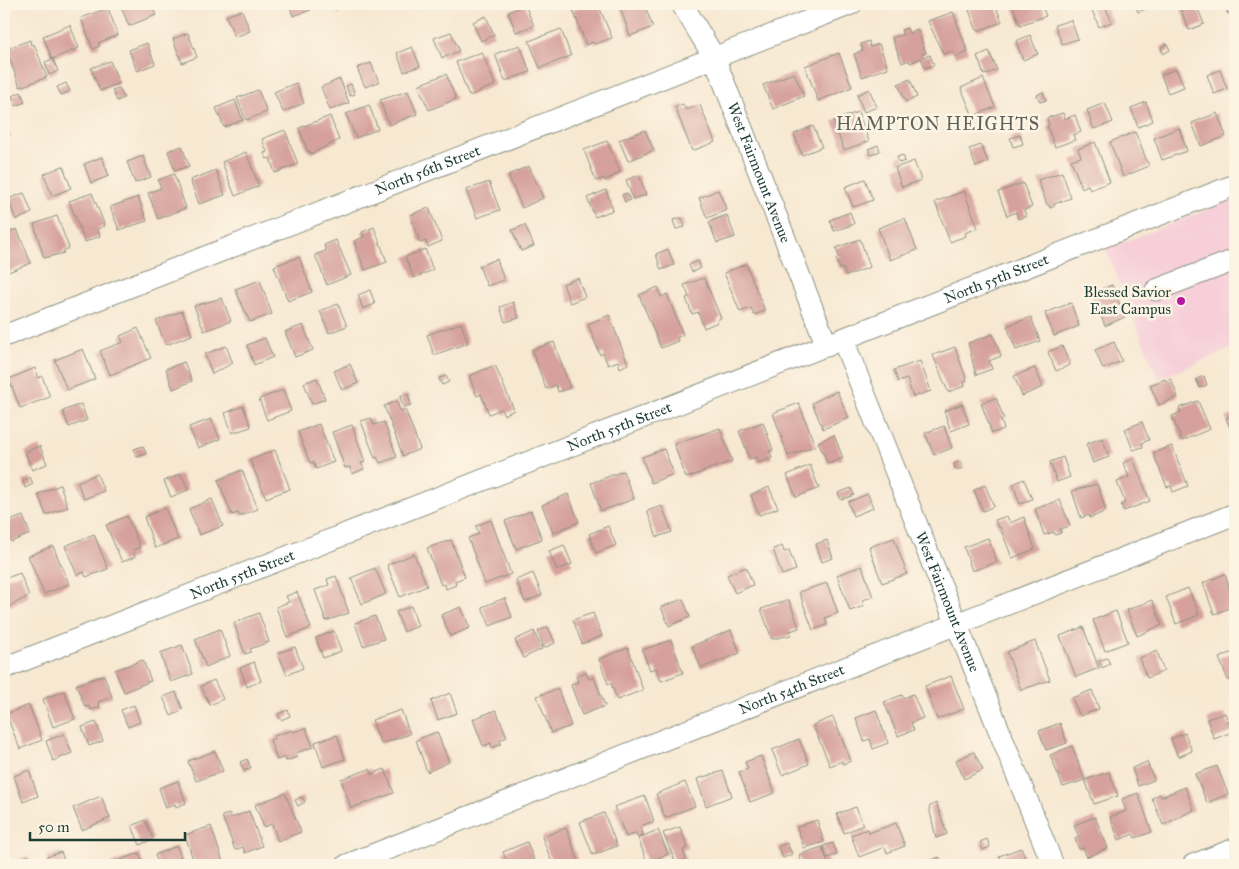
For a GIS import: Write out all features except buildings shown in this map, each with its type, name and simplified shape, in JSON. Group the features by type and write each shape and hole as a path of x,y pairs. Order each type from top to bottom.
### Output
{"street":[{"name":"West Fairmount Avenue","path":"682,4 714,57 956,623 1053,865"},
{"name":"North 56th Street","path":"4,336 851,4"},
{"name":"North 55th Street","path":"4,668 1235,185"},
{"path":"1156,290 1235,260"},
{"name":"North 54th Street","path":"347,865 1235,514"},
{"path":"1193,865 1235,849"}],"shaded area":[{"name":"Blessed Savior East Campus","path":"1235,199 1235,347 1158,379 1106,249"}],"place":[{"name":"Blessed Savior East Campus","path":"1181,301"}],"district":[{"name":"HAMPTON HEIGHTS","path":"938,124"}]}
